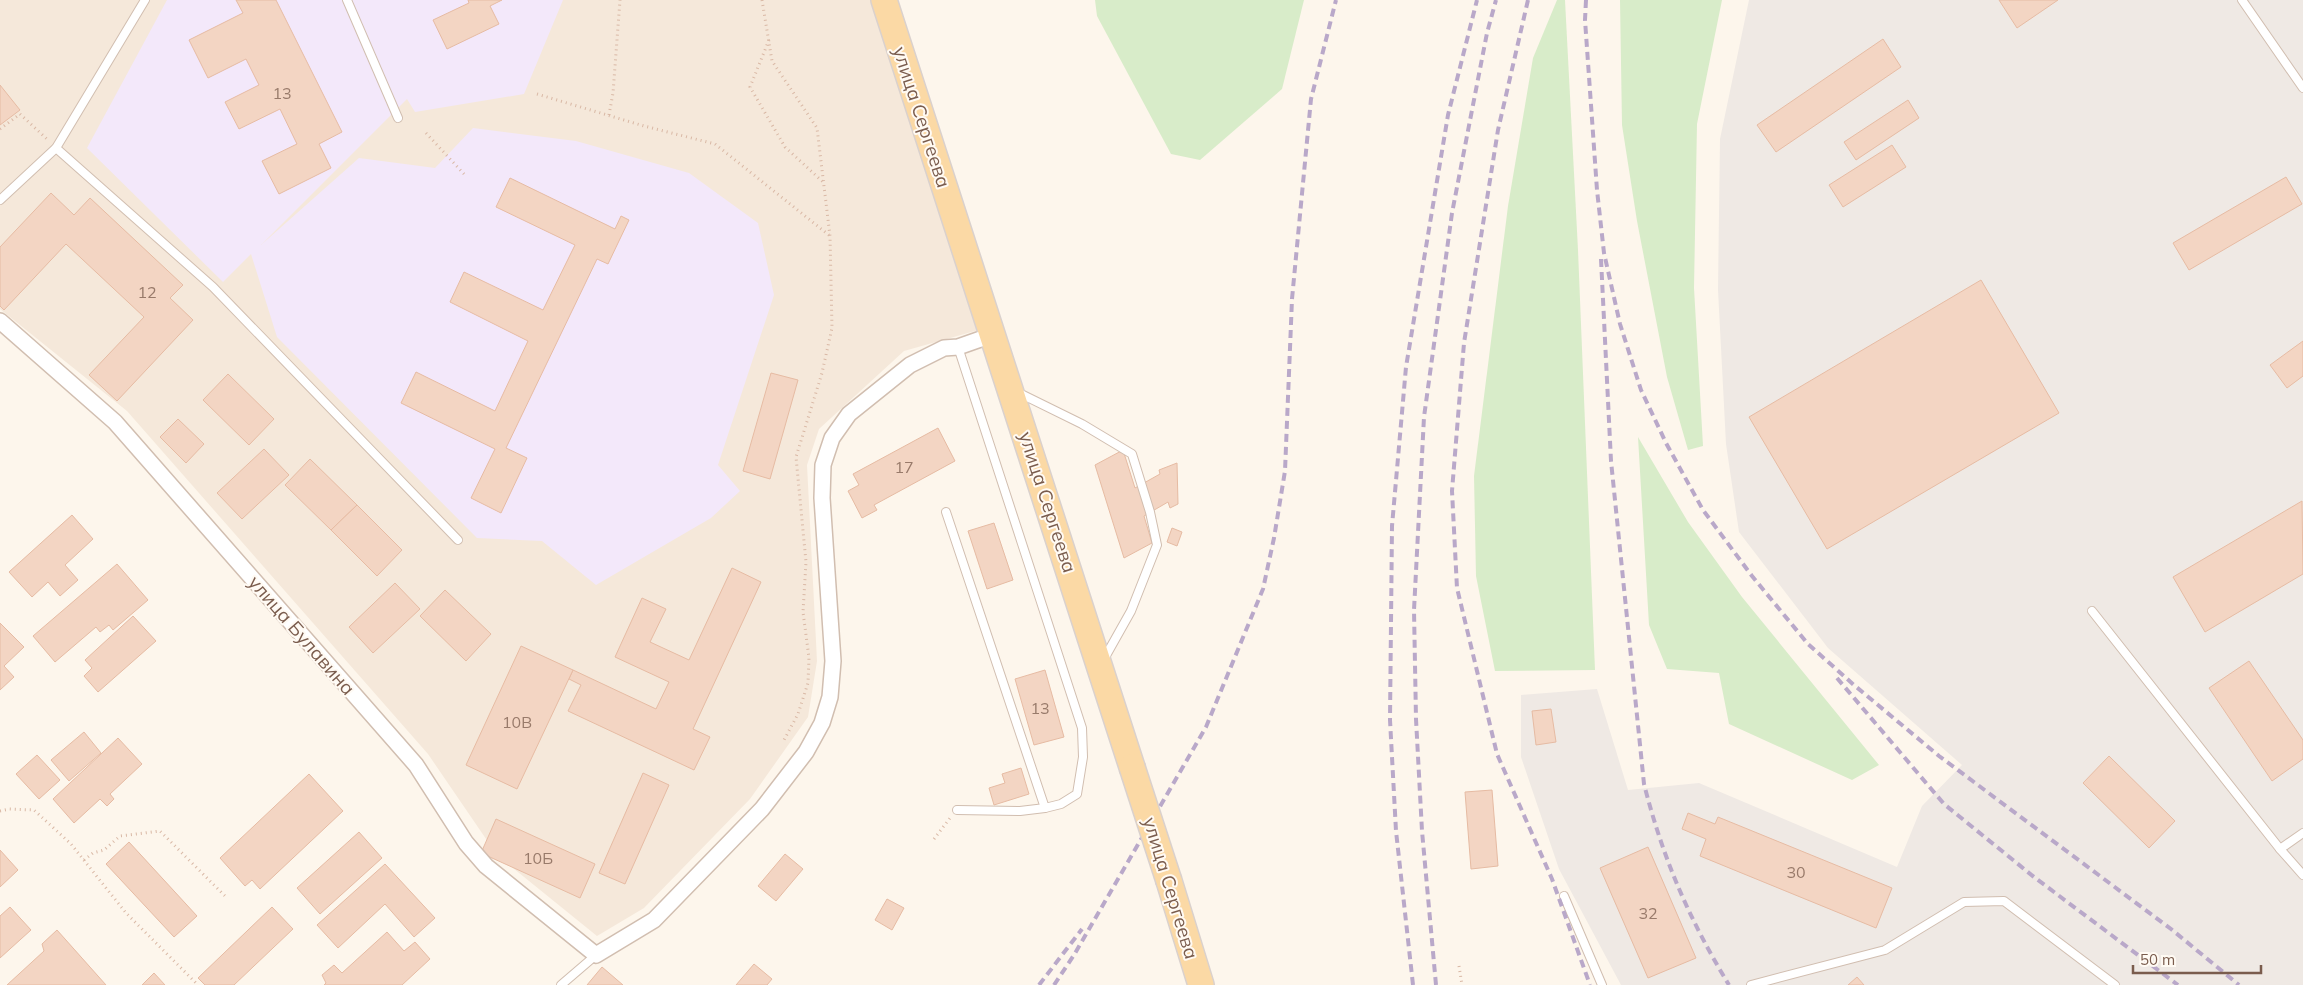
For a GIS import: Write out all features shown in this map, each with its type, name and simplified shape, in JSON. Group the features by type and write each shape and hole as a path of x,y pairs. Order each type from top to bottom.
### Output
{"main road":[{"name":"улица Сергеева","path":"889,7 992,335 1012,389 1201,985"}],"street":[{"name":"улица Булавина","path":"0,321 115,422 416,764 466,844 486,866 596,955"},
{"path":"596,955 654,920 762,809 806,752 822,723 831,688 833,661 822,490 823,465 832,438 849,414 910,365 944,348 958,347 992,335"}],"lane":[{"path":"0,200 56,148 145,0"},
{"path":"347,0 398,118"},
{"path":"2242,0 2303,88"},
{"path":"56,148 212,286 458,540"},
{"path":"957,810 1020,812 1062,804 1077,794 1083,757 1082,728 958,347"},
{"path":"1012,389 1082,424 1132,454 1150,512 1157,545 1131,611 1100,665"},
{"path":"946,512 1045,808"},
{"path":"2092,611 2280,849 2303,875"},
{"path":"2280,849 2303,833"},
{"path":"1564,896 1602,985"},
{"path":"1751,985 1885,950 1964,902 2004,901 2115,985"},
{"path":"561,985 596,955"}],"path":[{"path":"609,115 613,93 620,0"},
{"path":"762,0 772,60 817,128 830,236 832,328 822,373 796,457 806,562 803,612 809,658 808,683 798,714 784,740"},
{"path":"769,40 750,87 785,147 824,182"},
{"path":"537,94 715,144 830,236"},
{"path":"0,129 20,114 56,148"},
{"path":"426,133 464,174"},
{"path":"0,811 9,809 34,810 71,844 126,914 198,985"},
{"path":"934,839 957,810"},
{"path":"84,860 93,852 104,850 120,836 160,831 227,898"},
{"path":"1459,966 1462,985"}],"shaded area":[{"path":"0,0 871,0 884,25 982,329 904,351 819,429 807,465 817,661 808,717 750,799 644,908 597,936 497,855 428,754 127,411 0,309"},
{"path":"167,0 563,0 524,94 415,112 407,99 261,245 359,158 435,168 473,128 576,141 689,173 758,223 774,295 718,465 740,491 711,518 596,585 542,541 477,538 277,337 251,254 223,282 87,148"},
{"path":"1749,0 2303,0 2303,985 1621,985 1559,869 1521,757 1521,695 1597,689 1628,790 1699,783 1897,867 1922,806 1962,765 1828,648 1739,532 1726,444 1718,290 1720,139"}],"green space":[{"path":"1095,0 1304,0 1282,89 1200,160 1171,154 1097,16"},
{"path":"1557,0 1565,0 1578,250 1595,670 1495,671 1476,576 1474,476 1508,206 1533,58"},
{"path":"1620,0 1722,0 1697,124 1694,288 1703,446 1688,450 1667,377 1637,221 1622,125"},
{"path":"1638,437 1688,522 1742,597 1879,765 1852,780 1729,724 1719,673 1667,669 1649,625"}],"building":[{"path":"236,0 276,0 342,132 319,144 331,168 279,194 262,161 297,144 280,109 239,129 225,102 259,85 246,59 208,78 189,40 243,13"},
{"path":"468,0 502,0 490,6 499,24 447,49 433,20 469,3"},
{"path":"1999,0 2058,0 2017,28"},
{"path":"1883,39 1901,67 1776,152 1757,125"},
{"path":"0,85 20,110 0,125"},
{"path":"1908,100 1919,118 1856,160 1844,142"},
{"path":"1892,145 1906,167 1843,207 1829,185"},
{"path":"2286,177 2302,204 2189,270 2173,243"},
{"path":"510,178 615,229 621,216 629,220 608,264 597,259 506,448 527,458 501,513 471,498 495,449 401,403 416,372 495,411 528,341 450,302 464,272 543,310 575,245 496,207"},
{"path":"51,193 74,215 90,198 183,285 170,298 193,320 117,401 89,375 144,317 66,244 4,310 0,306 0,247"},
{"path":"1981,280 2059,413 1827,549 1749,417"},
{"path":"2303,341 2303,376 2287,388 2270,365"},
{"path":"771,373 798,380 770,479 743,471"},
{"path":"228,374 274,419 249,445 203,400"},
{"path":"178,419 204,444 186,463 160,437"},
{"path":"938,428 955,461 874,505 877,510 862,518 848,491 859,485 853,474"},
{"path":"264,449 289,475 242,519 217,493"},
{"path":"1123,450 1135,488 1160,474 1159,470 1177,463 1178,504 1170,508 1168,502 1144,516 1152,543 1124,558 1095,465"},
{"path":"310,459 357,505 331,530 285,485"},
{"path":"2302,501 2303,574 2205,632 2173,577"},
{"path":"357,505 402,550 377,576 331,530"},
{"path":"72,515 93,539 65,565 78,580 60,596 48,582 32,597 9,572"},
{"path":"994,523 1013,580 987,589 968,531"},
{"path":"1172,528 1182,532 1177,546 1167,542"},
{"path":"117,564 148,600 113,630 109,625 100,632 96,627 55,662 33,636"},
{"path":"732,568 761,582 693,729 710,737 694,770 568,711 581,685 569,679 573,670 656,709 669,682 615,657 642,598 666,609 650,642 689,660"},
{"path":"395,583 420,609 373,653 349,627"},
{"path":"445,590 491,634 466,661 420,616"},
{"path":"133,616 156,641 98,692 84,676 92,668 85,660"},
{"path":"0,623 24,647 4,666 14,677 0,690"},
{"path":"521,646 573,670 517,789 466,765"},
{"path":"2249,661 2303,740 2303,759 2272,781 2209,688"},
{"path":"1045,670 1064,737 1034,745 1015,679"},
{"path":"1551,709 1556,742 1536,745 1532,711"},
{"path":"84,732 101,753 69,781 51,760"},
{"path":"118,738 142,764 110,794 114,799 107,806 100,799 74,823 53,799"},
{"path":"37,755 60,780 39,799 16,774"},
{"path":"2109,756 2175,821 2149,848 2083,783"},
{"path":"1021,768 1029,794 994,805 989,788 1005,783 1002,774"},
{"path":"643,773 669,785 625,884 599,873"},
{"path":"309,774 343,811 260,889 252,880 245,886 220,858"},
{"path":"1492,790 1498,866 1471,869 1465,792"},
{"path":"1688,813 1715,824 1718,817 1892,888 1876,928 1700,856 1706,839 1682,829"},
{"path":"496,819 595,864 580,898 481,853"},
{"path":"359,832 382,858 320,914 297,888"},
{"path":"129,842 197,916 174,937 106,864"},
{"path":"1648,847 1696,958 1648,978 1600,868"},
{"path":"0,850 18,870 0,887"},
{"path":"785,854 803,869 776,901 758,886"},
{"path":"385,864 435,918 414,937 385,904 338,948 317,925"},
{"path":"887,899 904,908 892,930 875,920"},
{"path":"10,907 31,930 0,958 0,916"},
{"path":"272,907 293,929 234,985 205,985 198,978"},
{"path":"57,930 106,985 7,985 44,951 42,944"},
{"path":"387,932 404,951 415,942 430,959 402,985 324,985 326,983 322,975 334,965 342,973"},
{"path":"754,964 772,979 767,985 736,985"},
{"path":"602,967 623,985 587,985"},
{"path":"154,973 165,985 142,985"},
{"path":"1857,977 1864,985 1848,985"}],"railway":[{"path":"1054,985 1074,955 1206,727 1263,589 1285,471 1292,299 1311,99 1336,0"},
{"path":"1413,985 1396,831 1390,720 1392,526 1406,367 1448,115 1477,0"},
{"path":"1436,985 1422,831 1416,719 1414,610 1424,417 1452,213 1487,33 1496,0"},
{"path":"1528,0 1498,130 1464,343 1452,491 1457,588 1497,754 1552,879 1590,985"},
{"path":"1586,0 1585,20 1597,190 1604,253 1620,324 1641,390 1666,443 1703,510 1752,576 1808,644 1854,685 1939,756 2171,929 2239,985"},
{"path":"1601,259 1611,461 1644,784 1660,838 1679,888 1702,936 1729,985"},
{"path":"1837,678 1944,804 2034,877 2178,985"},
{"path":"1039,985 1082,929"}]}
